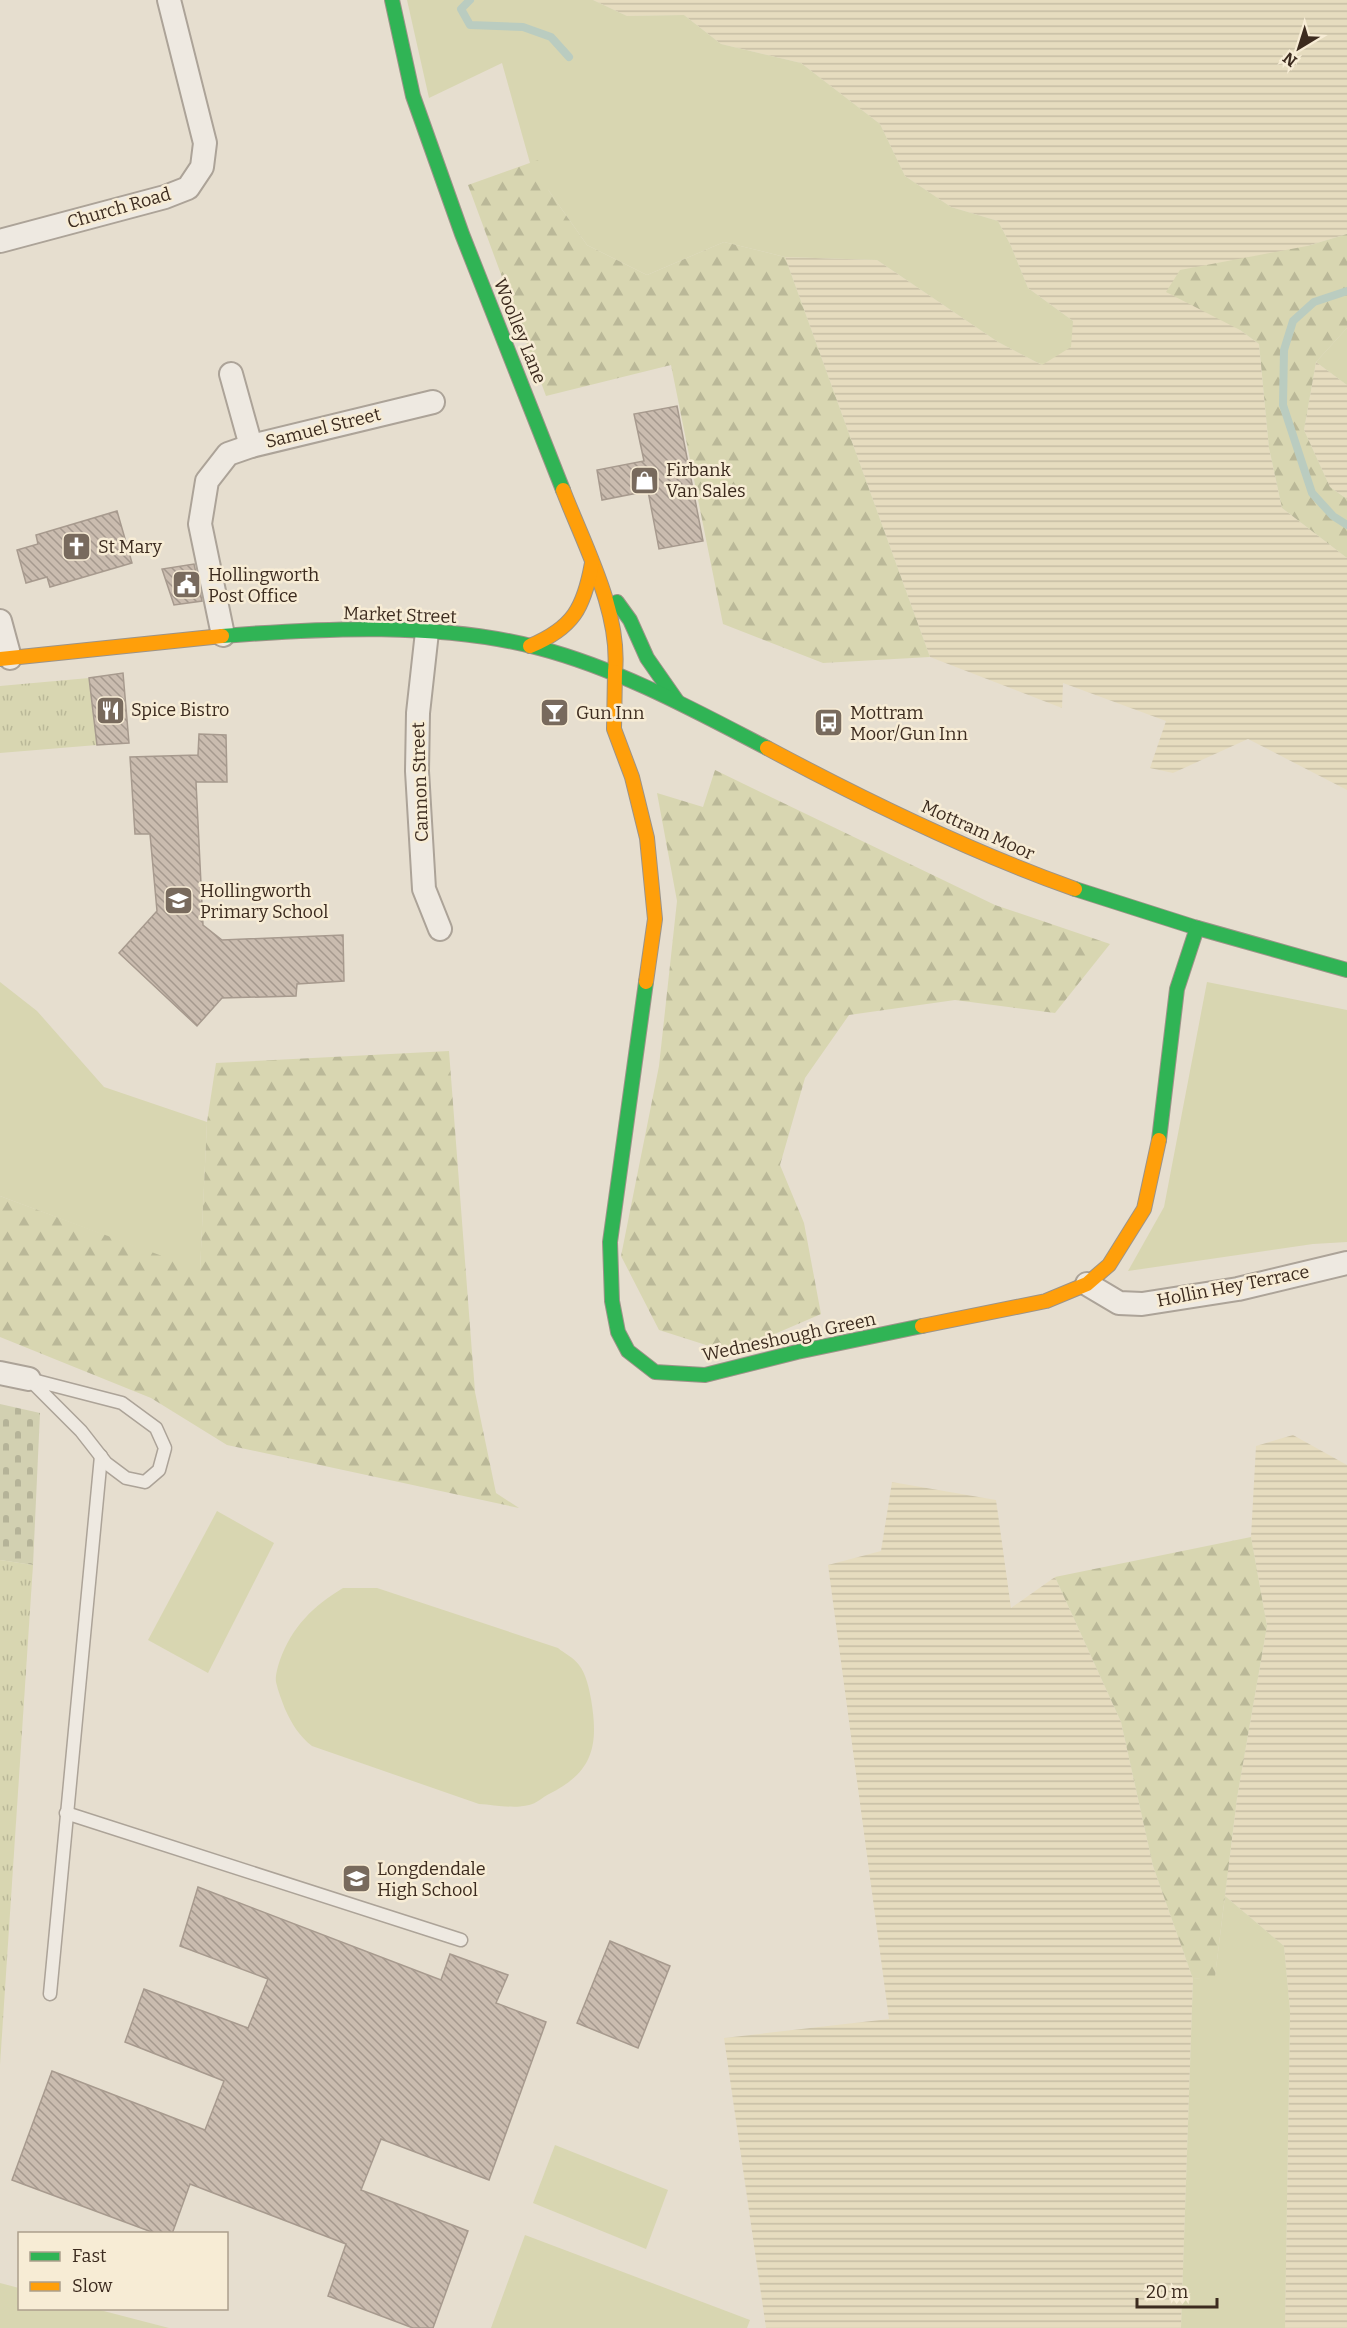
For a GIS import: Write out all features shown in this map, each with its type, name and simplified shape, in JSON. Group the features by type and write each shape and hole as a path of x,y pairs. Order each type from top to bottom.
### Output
{"main road":[{"name":"Woolley Lane","path":"392,0 413,96 462,234 598,580 613,627 617,655 615,672"},
{"path":"530,646 555,634 575,616 587,591 592,563"},
{"path":"598,580 630,620 647,658 677,701"},
{"name":"Market Street","path":"5,658 265,632 339,630 428,632 487,637 530,646 615,672"},
{"name":"Mottram Moor","path":"615,672 677,701 854,794 987,856 1089,895 1347,970"},
{"name":"Wedneshough Green","path":"615,672 614,729 632,777 647,838 655,919 610,1242 612,1301 618,1332 628,1350 655,1372 705,1376 797,1352 1046,1301 1087,1284 1109,1265 1144,1209 1159,1141 1177,989 1197,928"}],"street":[{"name":"Church Road","path":"0,241 165,197 188,188 202,167 205,143 169,0"},
{"name":"Samuel Street","path":"231,374 251,446 433,402"},
{"path":"223,635 200,524 207,481 228,454 251,446"},
{"path":"0,621 5,658"},
{"name":"Cannon Street","path":"428,632 418,712 417,771 424,889 440,929"},
{"name":"Hollin Hey Terrace","path":"1087,1284 1119,1303 1142,1304 1238,1289 1347,1263"},
{"path":"0,1374 29,1379"}],"lane":[{"path":"29,1379 122,1403 156,1428 165,1448 159,1470 145,1482 126,1478 106,1463 81,1431 29,1379"},
{"path":"50,1994 101,1456"},
{"path":"66,1813 461,1940"}],"shaded area":[{"path":"593,0 1347,0 1347,234 1307,246 1240,330 1259,344 1269,448 1282,508 1347,558 1347,790 1248,739 1173,773 1150,768 1166,721 1063,683 1062,708 930,657 785,257 877,260 998,342 1042,365 1073,321 1028,288 998,221 951,207 905,176 880,124 801,63 721,44 684,15 627,16"},
{"path":"1316,362 1347,385 1347,499 1330,487 1304,430"},
{"path":"1293,1435 1347,1465 1347,2328 1285,2328 1290,2011 1284,1946 1225,1896 1237,1798 1267,1626 1251,1537 1256,1446"},
{"path":"892,1482 996,1500 1011,1608 1055,1577 1121,1722 1153,1866 1193,1979 1181,2328 766,2328 724,2038 889,2019 828,1565 881,1551"}],"green space":[{"path":"407,0 593,0 627,16 684,15 721,44 801,63 880,124 905,176 951,207 998,221 1028,288 1073,321 1071,347 1042,365 998,342 877,260 785,257 724,242 647,275 587,245 530,163 502,63 429,98"},
{"path":"538,160 549,191 587,245 647,275 724,242 785,257 930,657 823,663 723,624 671,365 546,396 468,185"},
{"path":"1347,234 1347,328 1316,362 1304,430 1330,487 1347,499 1347,558 1282,508 1269,448 1259,344 1240,330 1166,292 1180,270 1307,246"},
{"path":"1347,328 1347,385 1316,362"},
{"path":"89,678 97,745 0,753 0,686"},
{"path":"715,770 995,905 1110,944 1055,1013 955,1000 849,1015 805,1078 780,1165 804,1223 821,1314 731,1353 659,1330 621,1256 659,1066 677,901 657,793 703,807"},
{"path":"0,982 37,1011 104,1087 207,1122 200,1271 0,1196"},
{"path":"1207,982 1347,1010 1347,1242 1313,1244 1128,1271 1164,1207"},
{"path":"449,1051 475,1392 496,1493 519,1508 227,1445 151,1398 0,1337 0,1196 200,1270 207,1122 216,1063"},
{"path":"0,1404 40,1413 33,1565 0,1560"},
{"path":"217,1511 274,1543 208,1673 148,1640"},
{"path":"1251,1537 1267,1626 1237,1798 1215,1977 1193,1979 1153,1866 1121,1722 1055,1577"},
{"path":"0,1560 33,1565 0,2065"},
{"path":"343,1588 377,1588 558,1648 572,1658 579,1665 585,1677 593,1716 593,1744 584,1767 564,1786 534,1803 517,1807 504,1806 479,1804 312,1746 290,1720 276,1682 277,1671 285,1648 297,1627 322,1602"},
{"path":"1225,1896 1284,1946 1290,2011 1285,2328 1181,2328 1193,1979 1215,1976"},
{"path":"555,2145 668,2190 646,2249 533,2203"},
{"path":"525,2235 750,2320 747,2328 491,2328"},
{"path":"0,2283 18,2288 18,2310 100,2310 169,2328 0,2328"}],"building":[{"name":"Firbank Van Sales","path":"677,406 703,541 659,549 648,491 602,500 597,470 644,461 634,414"},
{"name":"St Mary","path":"117,511 132,563 50,587 47,577 26,583 17,550 38,544 36,535"},
{"path":"194,564 202,601 174,605 162,569"},
{"name":"Spice Bistro","path":"123,673 129,743 97,745 89,678"},
{"path":"199,734 226,735 227,782 196,782 203,925 222,940 343,935 344,981 297,984 296,996 222,998 197,1026 119,953 157,911 150,834 135,834 130,757 198,755"},
{"path":"198,1887 441,1980 450,1954 508,1975 496,2003 546,2022 489,2180 381,2139 361,2190 468,2231 433,2328 413,2328 328,2296 346,2244 190,2184 173,2232 152,2232 12,2180 52,2071 205,2130 224,2081 125,2042 144,1989 248,2028 268,1979 180,1946"},
{"path":"610,1941 670,1966 638,2048 577,2023"}],"waterway":[{"path":"470,0 461,9 470,25 523,27 551,37 569,57"},
{"path":"1347,291 1314,302 1293,321 1284,350 1283,405 1312,493 1333,516 1347,525"}],"traffic: fast":[{"path":"392,0 413,96 462,234 563,490"},
{"path":"617,602 630,620 647,658 677,701"},
{"path":"222,636 382,629 462,634 501,640 539,648 598,667 684,705 767,748"},
{"path":"1075,889 1194,927 1347,970"},
{"path":"1159,1140 1177,989 1197,928"},
{"path":"646,982 610,1242 612,1301 618,1332 628,1351 655,1372 705,1375 797,1352 922,1326"}],"traffic: slow":[{"path":"563,490 607,603 615,649 615,672"},
{"path":"530,646 557,632 574,615 585,592 592,563"},
{"path":"0,659 222,636"},
{"path":"615,672 614,729 632,777 647,838 655,919 646,982"},
{"path":"767,748 957,842 1075,889"},
{"path":"922,1326 1046,1301 1087,1284 1109,1265 1144,1209 1159,1140"}],"place":[{"name":"Firbank Van Sales","path":"645,480"},
{"name":"St Mary","path":"77,547"},
{"name":"Hollingworth Post Office","path":"187,585"},
{"name":"Spice Bistro","path":"110,710"},
{"name":"Gun Inn","path":"555,713"},
{"name":"Mottram Moor/Gun Inn","path":"829,723"},
{"name":"Hollingworth Primary School","path":"179,901"},
{"name":"Longdendale High School","path":"356,1879"}]}
